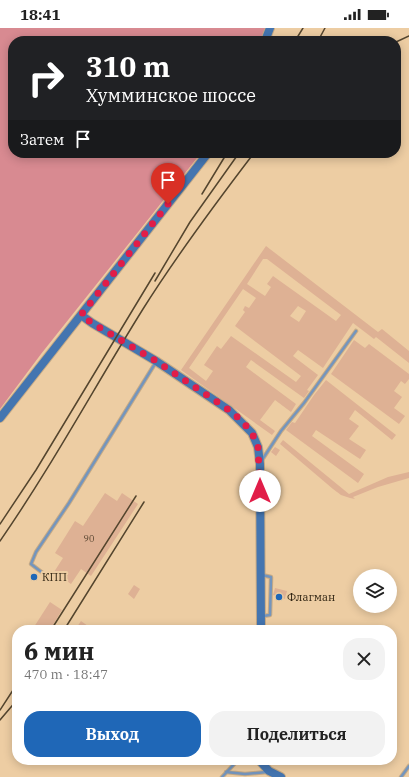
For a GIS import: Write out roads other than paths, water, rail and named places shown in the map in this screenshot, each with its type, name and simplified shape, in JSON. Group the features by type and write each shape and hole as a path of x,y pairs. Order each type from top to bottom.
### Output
{"street":[{"path":"0,418 204,158"},
{"path":"81,315 156,361 229,410 242,421 252,433 258,447 260,464 261,625"},
{"path":"264,765 269,771 281,777"}],"lane":[{"path":"260,464 281,430 304,403 356,330"},
{"path":"44,574 31,564 36,552 69,503 156,361"},
{"path":"222,777 233,765"},
{"path":"401,777 409,766"},
{"path":"226,772 245,775 269,771"}],"railway":[{"path":"298,36 303,28"},
{"path":"321,36 325,28"},
{"path":"401,40 409,36"},
{"path":"202,194 224,158"},
{"path":"155,281 190,222 235,158"},
{"path":"0,541 38,484 125,338 169,269 250,158"},
{"path":"0,524 36,470 155,273"},
{"path":"54,625 136,496"},
{"path":"67,625 144,502"},
{"path":"0,710 12,692"},
{"path":"0,720 12,706"}],"place":[{"name":"КПП","path":"34,577"},
{"name":"Флагман","path":"279,597"}]}
